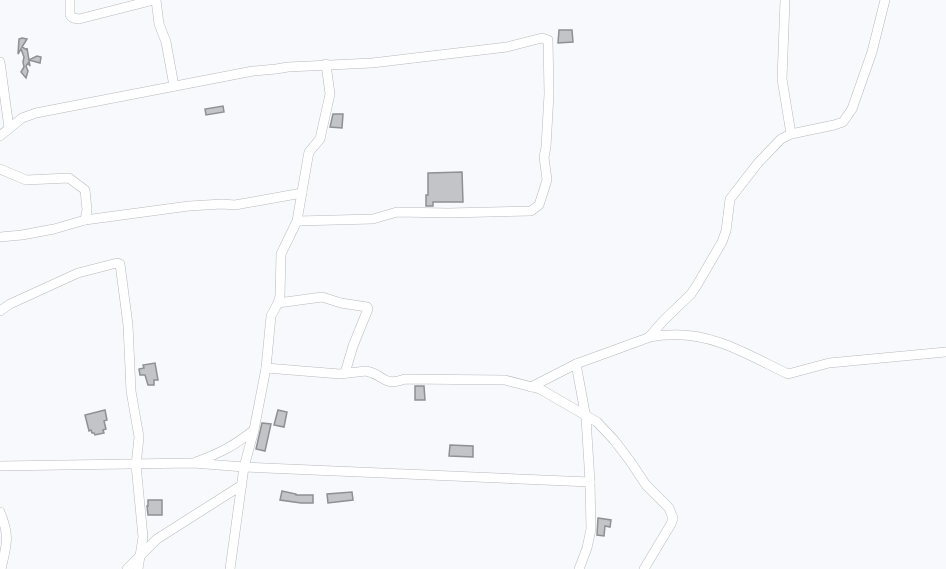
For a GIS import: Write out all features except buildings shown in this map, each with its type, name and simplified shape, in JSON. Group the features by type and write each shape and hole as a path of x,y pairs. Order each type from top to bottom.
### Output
{"street":[{"path":"70,0 70,15 79,19 155,0 174,86"},
{"path":"785,0 782,79 791,134"},
{"path":"646,338 691,294 722,242 726,231 730,199 765,155 781,139 791,134 843,122 852,109 872,52 885,0"},
{"path":"0,136 22,118 36,113 253,71 326,64 372,63 507,47 542,38 548,40 549,94 544,157 546,184 539,205 531,211 397,212 373,219 297,221"},
{"path":"0,62 9,128"},
{"path":"230,569 244,467 266,368 271,316 278,303 281,254 297,221 309,152 320,139 330,94 326,64"},
{"path":"0,169 26,180 69,178 85,190 87,215 85,220"},
{"path":"0,237 54,229 85,220 189,206 235,205 302,193"},
{"path":"0,311 10,304 78,273 120,264 129,325 130,383 139,437 136,465 143,537 138,569"},
{"path":"278,303 322,297 367,307 345,373"},
{"path":"531,387 576,364 646,338 680,334 702,336 723,342 788,374 829,363 946,352"},
{"path":"576,364 586,418 591,529 579,569"},
{"path":"266,368 340,374 370,372 390,382 405,379 505,380 540,389 586,418 597,422 614,440 646,485 672,513 673,518 644,569"},
{"path":"193,463 236,445 254,430"},
{"path":"0,466 193,463 590,482"},
{"path":"127,569 157,539 242,485"},
{"path":"0,512 8,534 1,569"}]}
